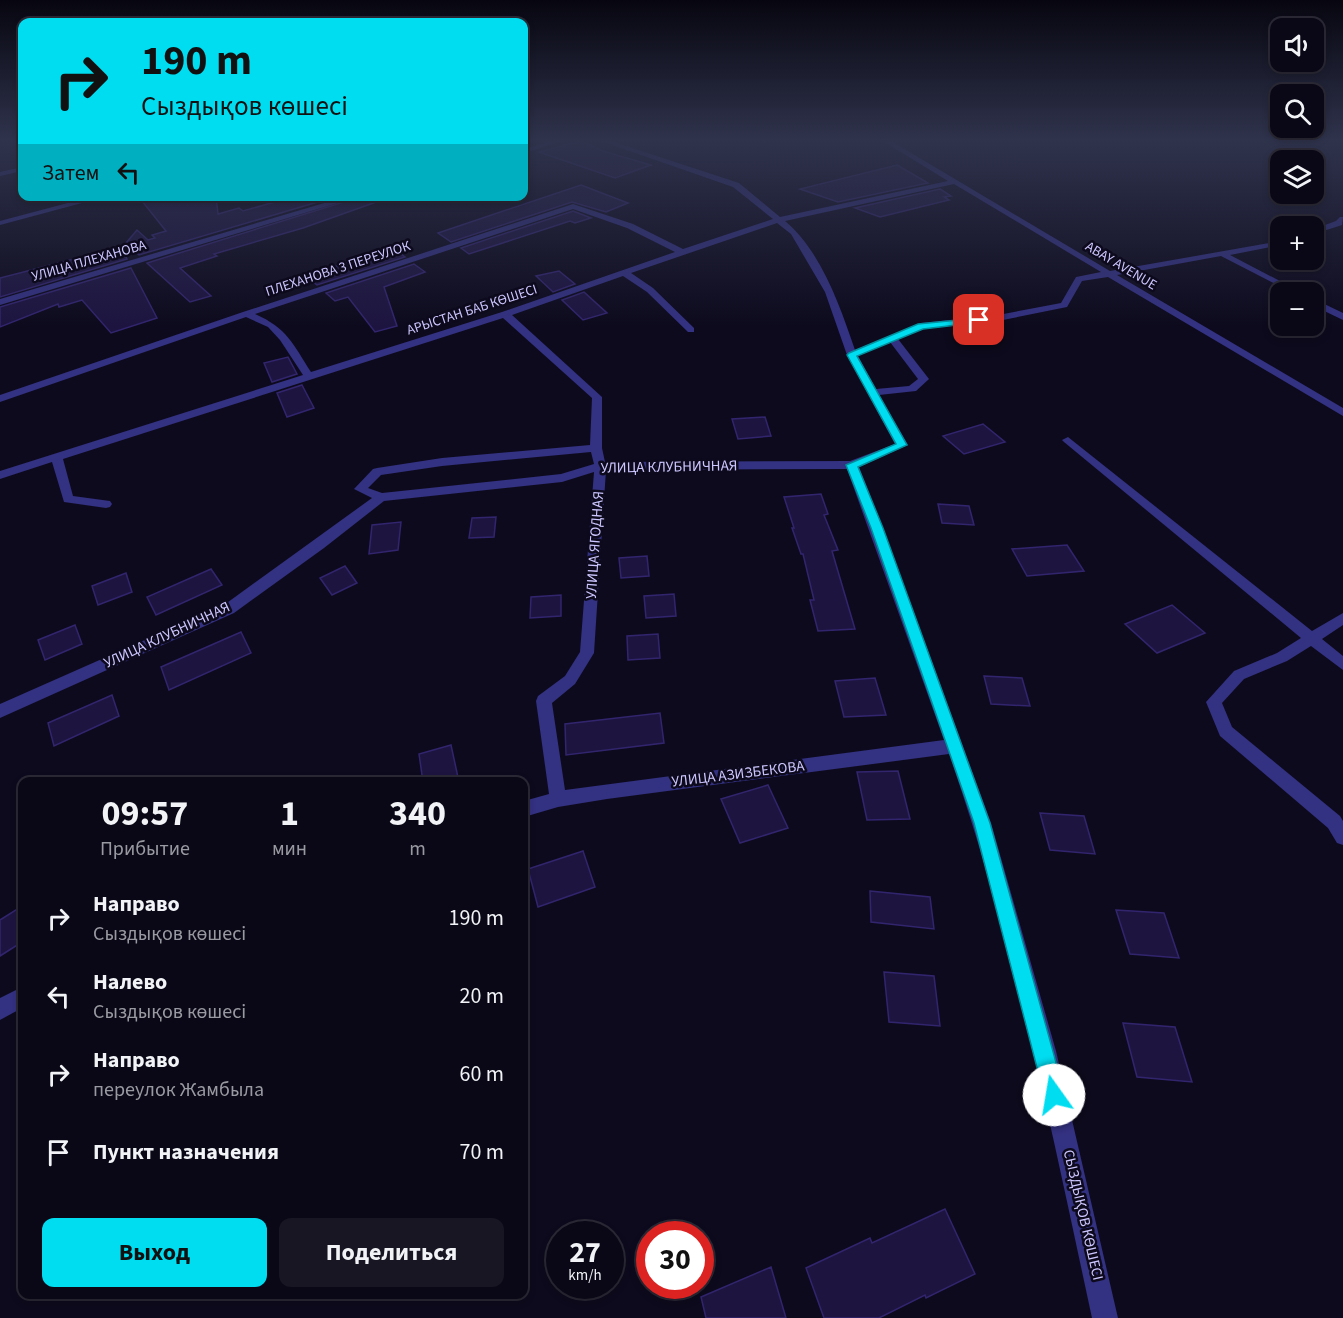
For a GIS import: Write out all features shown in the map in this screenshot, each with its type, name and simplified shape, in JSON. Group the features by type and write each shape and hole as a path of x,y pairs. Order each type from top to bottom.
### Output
{"street":[{"path":"0,223 80,203"},
{"name":"УЛИЦА ПЛЕХАНОВА","path":"0,302 336,203"},
{"path":"758,203 794,233 830,292 852,355 902,445 852,465"},
{"name":"АРЫСТАН БАБ КӨШЕСІ","path":"0,475 308,375 506,314 779,220 860,203"},
{"name":"ABAY AVENUE","path":"988,203 1343,413"},
{"name":"ПЛЕХАНОВА 3 ПЕРЕУЛОК","path":"0,399 246,314 573,206 630,226 682,252"},
{"path":"1324,228 1339,223 1343,219"},
{"path":"852,355 921,326 998,318 1064,305 1079,279 1270,245"},
{"path":"1221,253 1278,282"},
{"path":"624,272 650,290 691,330"},
{"path":"1324,307 1343,317"},
{"path":"246,314 271,325 284,338 308,375"},
{"name":"УЛИЦА ЯГОДНАЯ","path":"506,314 597,397 596,448 600,466 587,653 570,680 544,701 558,799"},
{"path":"872,392 912,389 924,379 892,338"},
{"path":"1068,440 1343,664"},
{"name":"УЛИЦА КЛУБНИЧНАЯ","path":"596,448 442,462 377,472 360,489 381,496 562,478 600,466 852,465"},
{"path":"57,457 68,499 106,504"},
{"name":"СЫЗДЫҚОВ КӨШЕСІ","path":"852,465 877,528 982,823 1041,1040 1105,1318"},
{"name":"УЛИЦА КЛУБНИЧНАЯ","path":"0,711 229,609 320,545 381,496"},
{"path":"1343,618 1282,657 1239,675 1214,702 1226,731 1334,822 1343,837"},
{"name":"УЛИЦА АЗИЗБЕКОВА","path":"528,808 558,799 953,746"},
{"path":"0,1010 18,999"}],"building":[{"path":"143,203 217,203 218,214 239,208 243,211 273,203 316,203 139,255 126,243 137,230 148,240 155,238 152,235 166,231"},
{"path":"342,203 375,203 303,228 214,254 217,256 180,268 211,296 190,302 147,263"},
{"path":"529,203 570,203 451,242 438,233"},
{"path":"574,203 628,203 606,212"},
{"path":"880,203 939,203 880,217 855,208"},
{"path":"573,211 591,218 575,223 570,221 469,254 461,248"},
{"path":"121,247 127,259 0,297 0,278"},
{"path":"393,248 405,257 317,285 305,276"},
{"path":"414,264 425,272 384,287 397,326 375,332 348,297 335,301 326,293"},
{"path":"131,268 157,318 111,333 82,300 59,307 58,304 0,327 0,307"},
{"path":"559,271 575,284 553,292 536,276"},
{"path":"584,292 607,313 583,320 562,300"},
{"path":"288,357 297,374 272,382 264,363"},
{"path":"302,385 314,408 287,417 277,393"},
{"path":"765,417 771,436 738,439 732,419"},
{"path":"983,424 1005,442 964,454 943,436"},
{"path":"821,494 828,514 824,515 838,550 832,551 855,629 818,631 810,600 814,600 803,554 801,554 792,528 794,528 784,497"},
{"path":"938,504 969,506 974,525 942,523"},
{"path":"496,517 494,537 469,538 472,518"},
{"path":"401,522 398,550 369,554 372,525"},
{"path":"1067,545 1084,571 1027,576 1012,549"},
{"path":"647,556 649,576 621,578 619,558"},
{"path":"345,566 357,583 332,595 320,578"},
{"path":"211,569 222,585 156,615 147,597"},
{"path":"126,573 132,592 98,605 92,586"},
{"path":"674,594 676,616 646,618 644,596"},
{"path":"561,595 561,616 530,618 531,597"},
{"path":"1172,605 1205,633 1157,653 1125,624"},
{"path":"75,625 82,644 45,660 38,640"},
{"path":"241,632 251,653 169,690 161,667"},
{"path":"658,634 660,658 628,660 627,636"},
{"path":"984,676 1022,678 1030,706 991,704"},
{"path":"875,678 886,715 844,717 835,681"},
{"path":"112,695 119,716 54,746 48,723"},
{"path":"660,713 664,743 566,755 565,724"},
{"path":"451,745 458,777 422,777 419,754"},
{"path":"898,771 910,819 867,820 857,772"},
{"path":"768,785 788,828 740,843 721,799"},
{"path":"1040,813 1084,816 1095,854 1050,850"},
{"path":"583,851 595,887 538,907 528,869"},
{"path":"870,891 930,897 934,929 871,922"},
{"path":"18,909 18,945 0,956 0,920"},
{"path":"1116,910 1164,913 1179,958 1130,954"},
{"path":"884,972 934,976 940,1026 889,1022"},
{"path":"1123,1023 1175,1027 1192,1082 1137,1077"},
{"path":"945,1209 975,1274 879,1318 824,1318 806,1268 870,1238 872,1243"},
{"path":"771,1267 786,1318 706,1318 701,1299 714,1299 714,1291"}],"route":[{"path":"979,320 921,326 852,355 902,445 852,465 877,528 982,823 1054,1095"}]}
